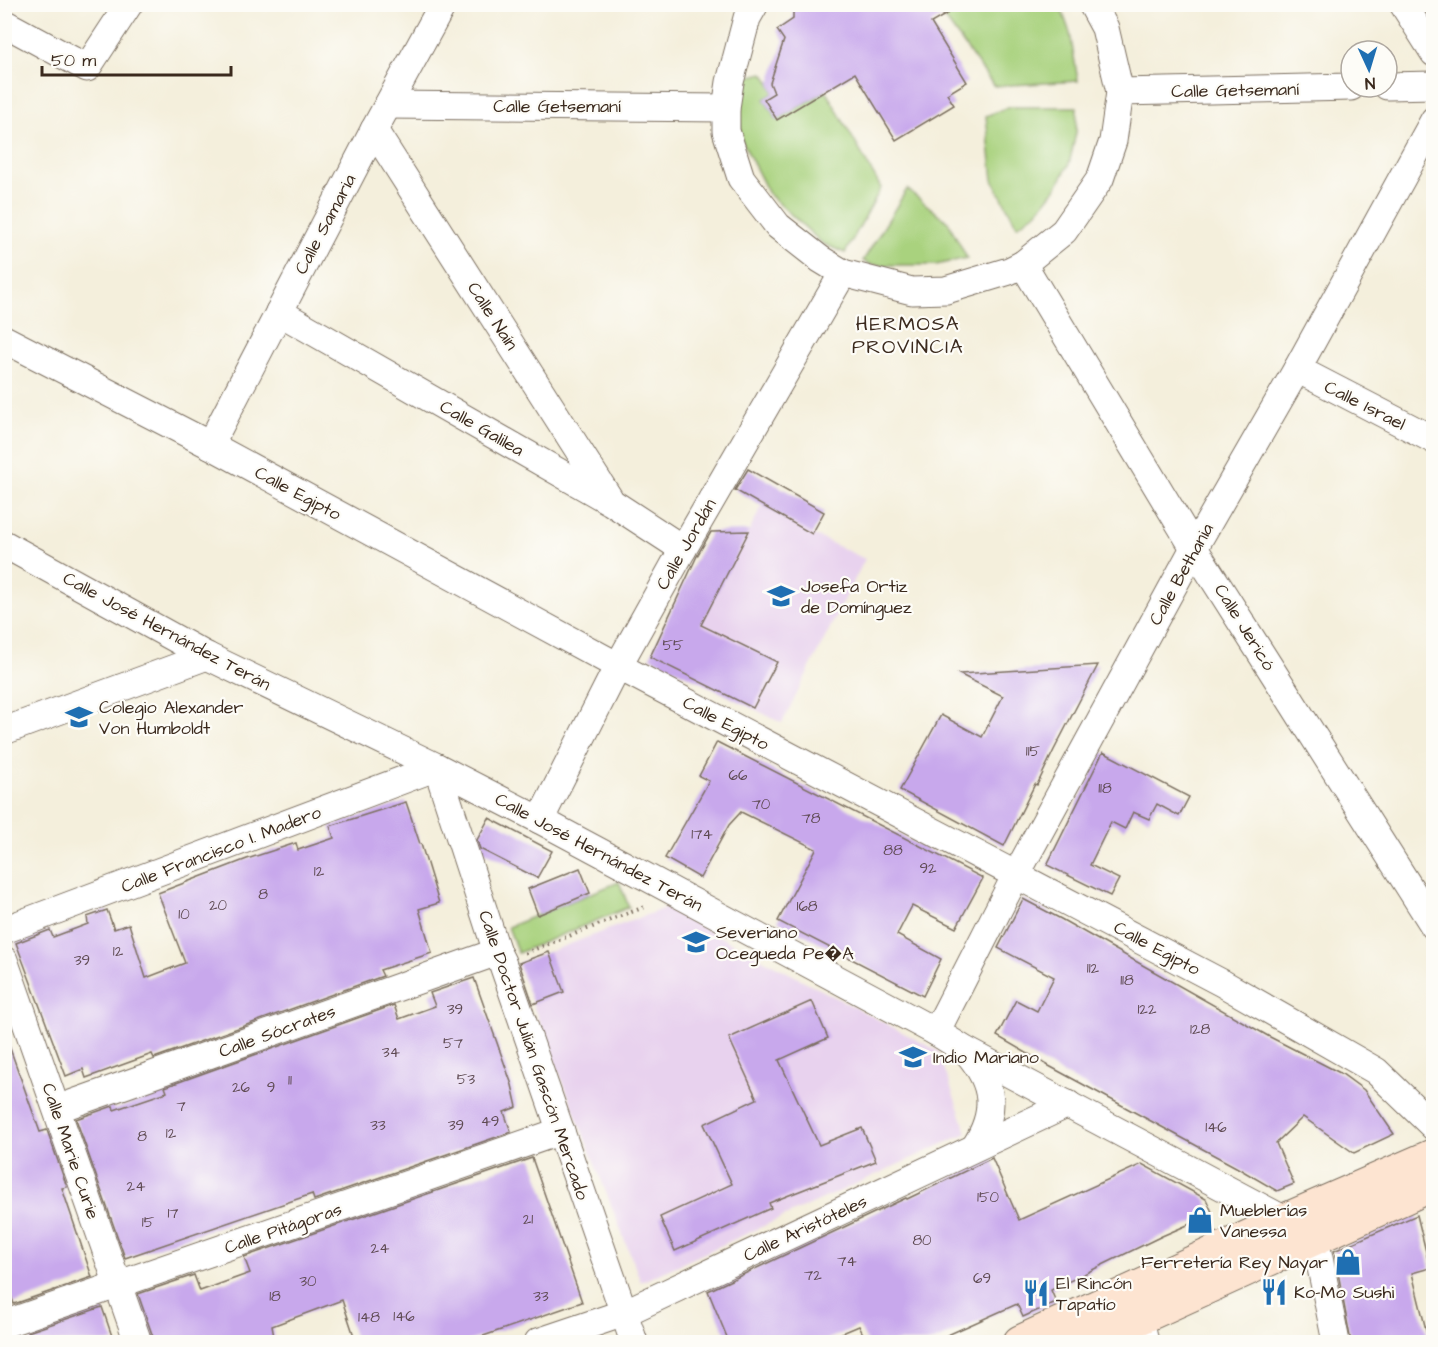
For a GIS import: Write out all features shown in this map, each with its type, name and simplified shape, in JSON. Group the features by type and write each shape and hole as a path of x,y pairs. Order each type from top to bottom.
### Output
{"main road":[{"path":"1020,1342 1285,1220 1434,1155"},
{"path":"1087,1342 1143,1330 1315,1238 1434,1184"}],"street":[{"path":"4,23 87,68 129,4"},
{"name":"Calle Samaria","path":"210,445 374,130 443,4"},
{"path":"755,4 747,18 730,82 726,108 726,131 741,178 778,226 820,259 843,273 912,291 946,290 1009,271 1023,264 1064,231 1100,179 1113,141 1120,92 1105,28 1092,4"},
{"path":"1403,4 1434,53"},
{"path":"1399,86 1434,85"},
{"name":"Calle Getsemaní","path":"1120,92 1339,87"},
{"name":"Calle Getsemaní","path":"388,105 726,108"},
{"name":"Calle Bethania","path":"936,1032 1016,875 1194,548 1297,369 1434,120"},
{"name":"Calle Naín","path":"374,130 611,502"},
{"name":"Calle Jericó","path":"1023,264 1194,548 1434,926"},
{"name":"Calle Jordán","path":"540,820 618,666 843,273"},
{"name":"Calle Galilea","path":"279,312 611,502 683,549"},
{"name":"Calle Egipto","path":"4,339 210,445 618,666 1222,983 1376,1071 1434,1127"},
{"name":"Calle Israel","path":"1297,369 1434,440"},
{"name":"Calle José Hernández Terán","path":"4,544 207,656 437,767 540,820 1285,1220"},
{"path":"4,731 207,656"},
{"name":"Calle Francisco I. Madero","path":"4,930 437,767"},
{"name":"Calle Doctor Julián Gascón Mercado","path":"437,767 499,957 634,1342"},
{"name":"Calle Sócrates","path":"57,1109 499,957"},
{"name":"Calle Marie Curie","path":"4,960 138,1342"},
{"path":"965,1050 984,1077 990,1094 990,1113 984,1132 975,1147"},
{"name":"Calle Aristóteles","path":"538,1342 624,1313 1068,1104"},
{"name":"Calle Pitágoras","path":"4,1324 561,1131"},
{"path":"1315,1238 1336,1342"}],"path":[{"path":"499,957 678,894"}],"shaded area":[{"name":"Josefa Ortiz de Domínguez","path":"762,506 812,534 865,559 782,723 678,671"},
{"path":"665,908 938,1051 967,1133 641,1282 517,964"}],"green space":[{"path":"964,5 1060,5 1070,33 1078,81 994,86 943,16"},
{"path":"763,73 774,93 764,99 777,120 826,91 881,188 845,253 822,243 769,194 742,141 738,113 743,78"},
{"path":"1008,107 1077,107 1076,133 1069,164 1056,188 1037,212 1017,226 993,180 986,116"},
{"path":"907,189 948,222 967,258 936,265 871,265 863,261"},
{"path":"619,882 629,907 518,953 508,927"}],"building":[{"path":"793,4 964,4 931,23 967,82 947,94 954,105 896,140 855,73 777,120 764,99 774,93 770,83 784,40 777,30 793,19"},
{"path":"748,469 824,512 812,534 735,490"},
{"path":"749,531 701,625 777,662 753,708 650,657 697,556 711,532"},
{"path":"1098,665 1004,846 900,790 941,715 982,737 1003,696 959,674"},
{"path":"717,742 983,878 956,928 912,906 897,935 941,959 923,996 778,921 816,849 741,812 729,825 700,878 665,858 709,781 699,776"},
{"path":"1103,752 1189,797 1179,816 1157,804 1149,819 1133,812 1125,829 1111,822 1090,865 1119,879 1110,896 1047,865"},
{"path":"406,802 439,903 419,909 432,953 380,970 383,976 154,1058 152,1054 86,1078 83,1069 66,1076 16,943 50,930 53,937 88,924 87,917 107,910 114,929 129,924 146,978 185,963 158,893 296,843 298,850 334,838 330,826"},
{"path":"489,818 552,851 537,878 480,849 477,840"},
{"path":"580,868 590,893 538,915 528,889"},
{"path":"1023,899 1268,1036 1342,1074 1364,1090 1394,1134 1354,1153 1303,1117 1276,1143 1294,1184 1277,1191 997,1036 1016,1000 1037,1011 1054,977 998,948"},
{"path":"549,952 564,992 533,1004 519,963"},
{"path":"474,978 512,1085 517,1107 504,1112 511,1132 314,1200 312,1194 125,1258 76,1119 113,1106 114,1110 167,1092 165,1087 394,1005 399,1019 435,1006 430,993"},
{"path":"812,1001 828,1038 779,1060 819,1145 862,1128 876,1161 769,1203 771,1208 675,1251 660,1217 732,1184 704,1124 757,1099 729,1038"},
{"path":"7,1040 40,1132 47,1130 67,1187 62,1188 92,1277 14,1304 4,1276 4,1041"},
{"path":"532,1158 582,1302 466,1342 356,1342 342,1300 272,1326 275,1342 154,1342 138,1294 194,1275 200,1291 250,1273 244,1257"},
{"path":"992,1158 1019,1220 1142,1164 1206,1199 1213,1214 1051,1290 1056,1302 1023,1317 1017,1304 932,1342 867,1342 859,1326 821,1342 729,1342 708,1291"},
{"path":"1417,1215 1430,1268 1412,1273 1429,1342 1351,1342 1334,1251"},
{"path":"102,1307 114,1342 31,1342 28,1332"}],"place":[{"name":"Josefa Ortiz de Domínguez","path":"781,596"},
{"name":"Colegio Alexander Von Humboldt","path":"79,717"},
{"name":"Severiano Ocegueda Pe�A","path":"696,942"},
{"name":"Indio Mariano","path":"913,1057"},
{"name":"Mueblerías Vanessa","path":"1200,1220"},
{"name":"Ferretería Rey Nayar","path":"1348,1262"},
{"name":"Ko-Mo Sushi","path":"1274,1292"},
{"name":"El Rincón Tapatío","path":"1036,1293"}],"district":[{"name":"HERMOSA PROVINCIA","path":"908,334"}]}
